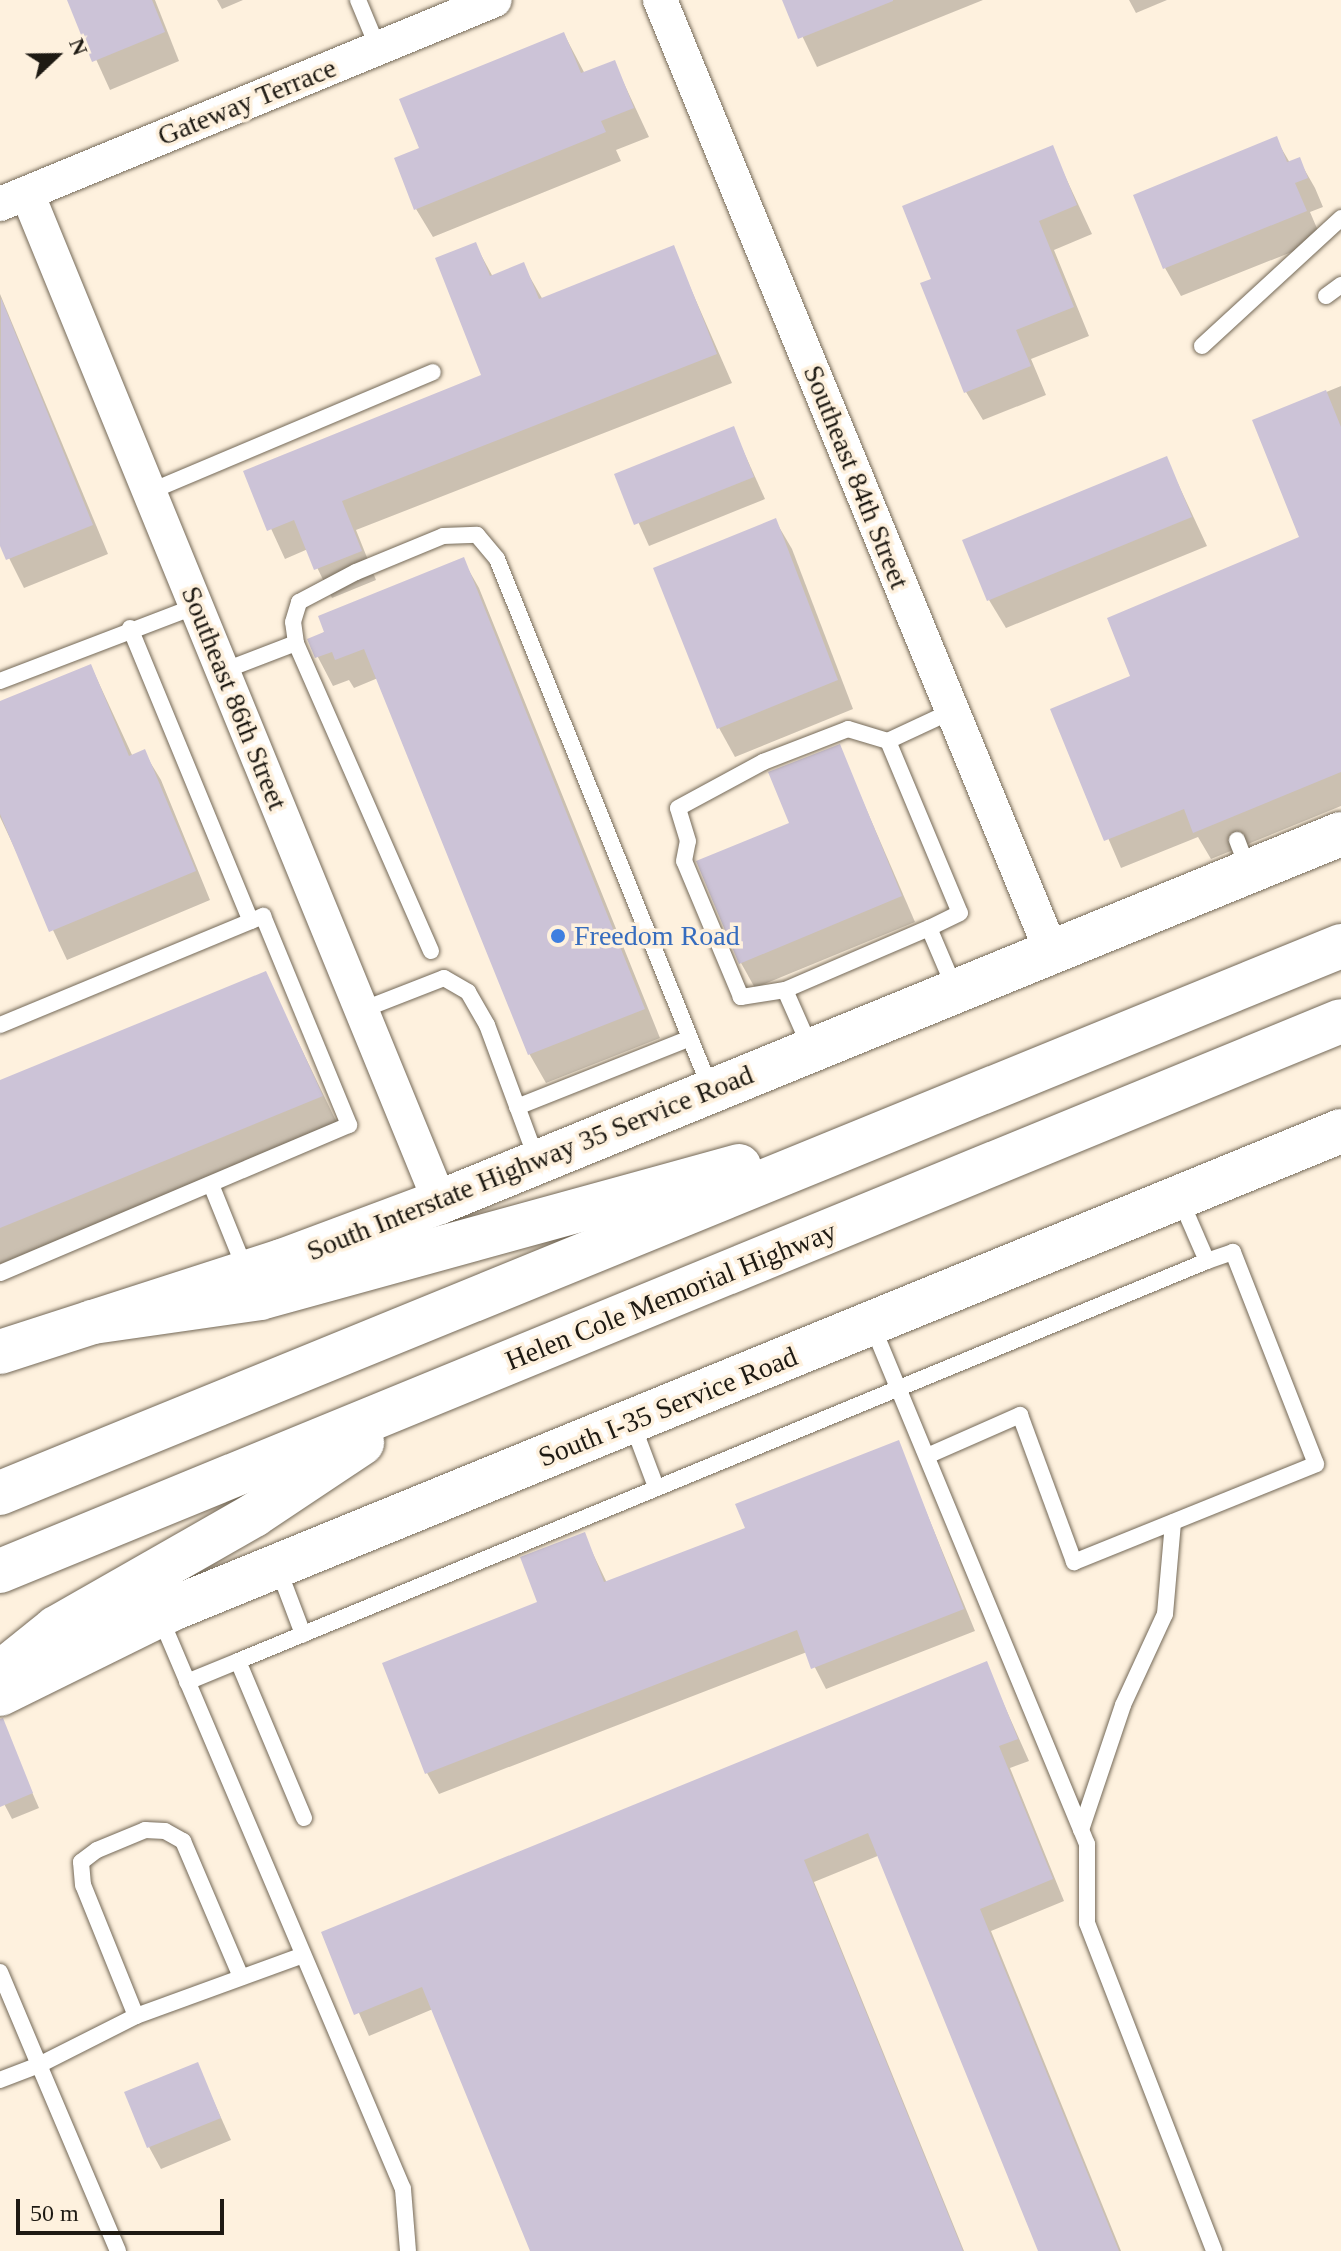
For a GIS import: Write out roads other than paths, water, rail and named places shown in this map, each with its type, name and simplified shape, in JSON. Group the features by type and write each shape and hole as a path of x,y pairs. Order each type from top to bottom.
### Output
{"main road":[{"path":"1052,953 1243,856 1341,834"},
{"path":"0,1493 1341,946"},
{"name":"South Interstate Highway 35 Service Road","path":"0,1352 246,1272 440,1202 1052,953"},
{"name":"Helen Cole Memorial Highway","path":"0,1571 1341,1021"},
{"path":"92,1322 260,1298 934,1112"},
{"name":"South I-35 Service Road","path":"0,1694 159,1616 277,1566 1341,1131"},
{"path":"0,1673 56,1628 254,1515 446,1389"}],"street":[{"name":"Gateway Terrace","path":"13,198 495,0"},
{"name":"Southeast 84th Street","path":"660,0 1052,953"},
{"name":"Southeast 86th Street","path":"13,198 149,492 440,1202"}],"lane":[{"path":"358,0 378,48"},
{"path":"1202,346 1341,218"},
{"path":"1326,296 1341,285"},
{"path":"149,492 433,372"},
{"path":"431,951 296,643 293,622 299,602 443,536 477,535 497,559 712,1091"},
{"path":"0,681 130,628 196,606"},
{"path":"130,628 251,921"},
{"path":"223,671 296,643"},
{"path":"888,741 960,913 785,990 741,997 684,861 688,841 678,808 763,762 848,729 888,741 952,711"},
{"path":"0,1025 263,916 349,1125 212,1187 0,1273"},
{"path":"929,928 956,991"},
{"path":"362,1010 444,978 468,992 487,1025 538,1162"},
{"path":"785,990 812,1051"},
{"path":"517,1107 690,1038"},
{"path":"212,1187 246,1272"},
{"path":"1179,1198 1207,1261"},
{"path":"187,1682 897,1387 1233,1252 1316,1464 1074,1562 1020,1415 927,1456"},
{"path":"871,1323 1087,1844 1087,1923 1214,2251"},
{"path":"631,1421 656,1487"},
{"path":"1081,1830 1123,1705 1165,1614 1173,1522"},
{"path":"277,1566 303,1634"},
{"path":"159,1616 301,1956 403,2189 408,2251"},
{"path":"238,1661 304,1818"},
{"path":"136,2016 83,1885 81,1862 97,1850 145,1830 165,1831 183,1841 241,1977"},
{"path":"0,2080 39,2065 136,2016 301,1956"},
{"path":"0,1972 118,2251"}],"place":[{"name":"Freedom Road","path":"558,936"}]}
